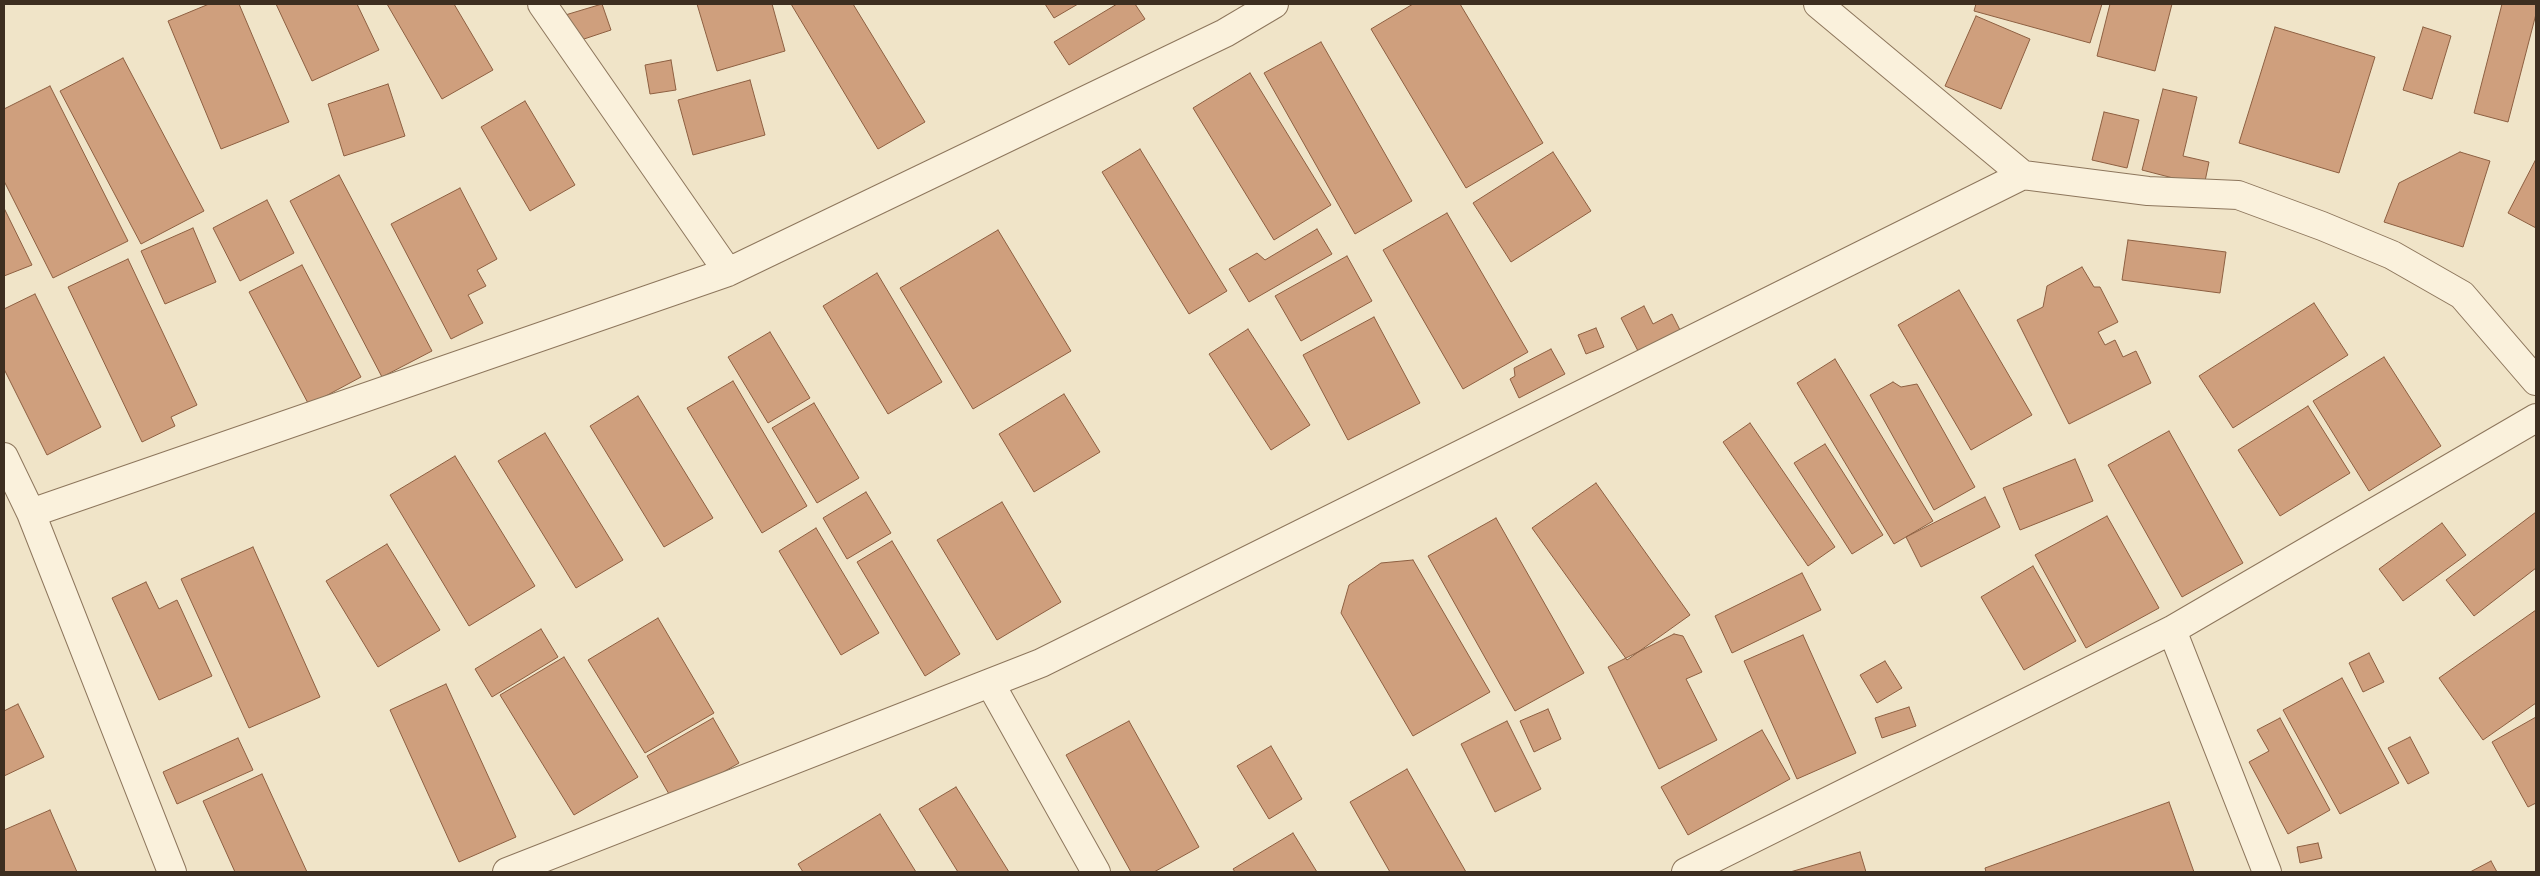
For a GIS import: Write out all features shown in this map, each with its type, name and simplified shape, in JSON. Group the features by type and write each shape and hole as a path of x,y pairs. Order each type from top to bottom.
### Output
{"street":[{"path":"542,4 728,272"},
{"path":"31,513 728,272 1225,33 1274,4"},
{"path":"1818,4 2023,176 2148,191 2238,195 2322,226 2392,256 2462,295 2536,381"},
{"path":"507,872 1041,664 2023,176"},
{"path":"1691,871 2172,630 2536,418"},
{"path":"4,457 31,513 172,872"},
{"path":"2172,630 2267,872"},
{"path":"990,683 1096,872"}],"building":[{"path":"209,4 239,4 289,122 221,149 168,21"},
{"path":"276,4 357,4 379,50 312,81"},
{"path":"387,4 454,4 493,70 442,99"},
{"path":"602,4 611,30 572,43 562,16"},
{"path":"697,4 772,4 785,51 717,71"},
{"path":"791,4 853,4 925,122 878,149"},
{"path":"1045,4 1078,4 1054,18"},
{"path":"1117,4 1135,4 1145,19 1069,65 1054,42"},
{"path":"1413,4 1460,4 1543,143 1466,188 1371,29"},
{"path":"1976,4 2102,4 2090,43 1974,11"},
{"path":"2110,4 2172,4 2155,71 2097,56"},
{"path":"2502,4 2536,4 2536,14 2508,122 2474,113"},
{"path":"1976,16 2030,39 2001,109 1945,86"},
{"path":"2275,27 2375,57 2339,173 2239,143"},
{"path":"2423,27 2451,36 2432,99 2403,90"},
{"path":"1321,42 1412,201 1355,234 1264,73"},
{"path":"123,58 204,211 141,244 60,91"},
{"path":"671,60 676,90 650,94 645,65"},
{"path":"1250,73 1331,205 1274,240 1193,108"},
{"path":"750,80 765,135 693,155 678,100"},
{"path":"388,84 405,136 344,156 328,104"},
{"path":"50,86 128,241 53,278 4,181 4,109"},
{"path":"2163,89 2197,97 2183,156 2209,162 2204,186 2142,170"},
{"path":"525,101 575,185 530,211 481,127"},
{"path":"2104,112 2139,120 2127,168 2092,160"},
{"path":"1140,149 1227,291 1189,314 1102,172"},
{"path":"1553,152 1591,211 1511,262 1473,203"},
{"path":"2460,152 2490,161 2463,247 2384,222 2399,183"},
{"path":"2536,159 2536,228 2508,213"},
{"path":"339,175 432,351 382,377 290,201"},
{"path":"460,188 497,259 477,270 486,286 468,295 483,323 451,339 391,224"},
{"path":"267,200 294,253 240,281 213,228"},
{"path":"4,208 32,265 4,276"},
{"path":"1447,213 1528,352 1463,389 1383,250"},
{"path":"193,228 216,282 165,304 141,251"},
{"path":"1317,229 1332,254 1249,302 1229,269 1257,253 1265,260"},
{"path":"998,230 1071,351 973,409 900,288"},
{"path":"2128,240 2226,252 2220,293 2122,280"},
{"path":"1347,256 1372,301 1301,341 1275,296"},
{"path":"128,259 197,405 171,417 175,426 142,442 68,287"},
{"path":"302,265 361,377 309,405 249,292"},
{"path":"2082,267 2094,287 2100,287 2118,322 2098,332 2105,345 2115,340 2123,357 2136,351 2151,383 2069,424 2017,320 2043,307 2047,286"},
{"path":"877,273 942,382 888,414 823,306"},
{"path":"1959,290 2032,415 1971,450 1898,325"},
{"path":"35,294 101,427 47,455 4,369 4,309"},
{"path":"2314,303 2348,355 2233,428 2199,376"},
{"path":"1644,306 1653,324 1672,314 1680,330 1638,351 1621,318"},
{"path":"1374,317 1420,403 1348,440 1303,355"},
{"path":"1596,328 1604,347 1586,354 1578,335"},
{"path":"1248,329 1310,425 1271,450 1209,354"},
{"path":"770,332 810,398 768,423 728,357"},
{"path":"1551,349 1565,374 1519,398 1510,379 1515,376 1514,368"},
{"path":"2384,357 2441,446 2369,491 2313,401"},
{"path":"1835,359 1933,521 1894,544 1797,383"},
{"path":"733,381 807,506 762,533 687,408"},
{"path":"1893,382 1901,387 1917,384 1975,487 1934,510 1870,395"},
{"path":"1064,394 1100,452 1034,492 999,434"},
{"path":"638,396 713,518 664,547 590,426"},
{"path":"814,403 859,478 817,503 772,428"},
{"path":"2308,406 2350,473 2280,516 2238,450"},
{"path":"1750,423 1835,547 1808,566 1723,442"},
{"path":"2169,431 2243,563 2182,597 2108,465"},
{"path":"545,433 623,560 576,588 498,461"},
{"path":"1825,444 1883,535 1852,554 1794,463"},
{"path":"455,456 535,586 469,626 390,495"},
{"path":"2075,459 2093,501 2020,530 2003,488"},
{"path":"1596,483 1690,615 1627,660 1532,528"},
{"path":"866,492 891,533 847,559 823,518"},
{"path":"1985,497 2000,527 1921,567 1906,537"},
{"path":"1002,502 1061,602 997,640 937,540"},
{"path":"2536,512 2536,568 2474,616 2446,580"},
{"path":"2107,516 2159,608 2086,648 2035,555"},
{"path":"1496,518 1584,673 1515,711 1428,556"},
{"path":"2442,523 2466,555 2403,601 2379,569"},
{"path":"816,528 879,633 841,655 779,551"},
{"path":"892,541 960,654 925,676 857,562"},
{"path":"387,544 440,630 378,667 326,581"},
{"path":"253,547 320,697 249,728 181,579"},
{"path":"1413,560 1490,692 1413,736 1341,613 1349,585 1381,563"},
{"path":"2033,566 2076,641 2024,670 1981,597"},
{"path":"1802,573 1821,610 1732,653 1715,616"},
{"path":"146,582 159,609 177,600 212,676 159,700 112,598"},
{"path":"2536,610 2536,703 2483,740 2439,678"},
{"path":"658,618 714,713 645,753 588,660"},
{"path":"541,629 558,657 492,697 475,669"},
{"path":"1674,634 1683,636 1702,672 1686,679 1717,740 1659,769 1608,667"},
{"path":"1803,635 1856,753 1797,779 1744,661"},
{"path":"2369,653 2384,682 2363,692 2349,663"},
{"path":"564,657 638,777 574,815 500,695"},
{"path":"1885,661 1902,688 1877,703 1860,675"},
{"path":"2342,678 2399,783 2340,814 2283,710"},
{"path":"446,684 516,837 459,862 390,710"},
{"path":"18,704 44,757 4,776 4,711"},
{"path":"1909,707 1916,726 1882,738 1875,718"},
{"path":"1548,709 1561,739 1534,752 1520,721"},
{"path":"2536,717 2536,803 2528,807 2492,742"},
{"path":"713,718 739,763 673,801 647,756"},
{"path":"2280,718 2330,810 2288,834 2249,762 2269,751 2257,730"},
{"path":"1129,721 1199,847 1154,872 1131,872 1066,755"},
{"path":"1507,721 1541,789 1495,812 1461,744"},
{"path":"1762,730 1790,779 1688,835 1661,787"},
{"path":"2410,737 2429,773 2408,784 2388,748"},
{"path":"238,738 253,770 177,804 163,772"},
{"path":"1271,746 1302,799 1269,819 1237,766"},
{"path":"1407,769 1466,872 1390,872 1350,802"},
{"path":"262,774 307,872 235,872 203,801"},
{"path":"956,787 1009,872 958,872 919,809"},
{"path":"2169,802 2194,872 1986,872 1985,868"},
{"path":"50,810 77,872 4,872 4,830"},
{"path":"880,814 916,872 803,872 798,864"},
{"path":"1293,833 1317,872 1235,872 1233,869"},
{"path":"2318,843 2322,858 2300,863 2297,847"},
{"path":"1860,852 1866,872 1790,872"},
{"path":"2491,861 2497,872 2470,872"}]}
